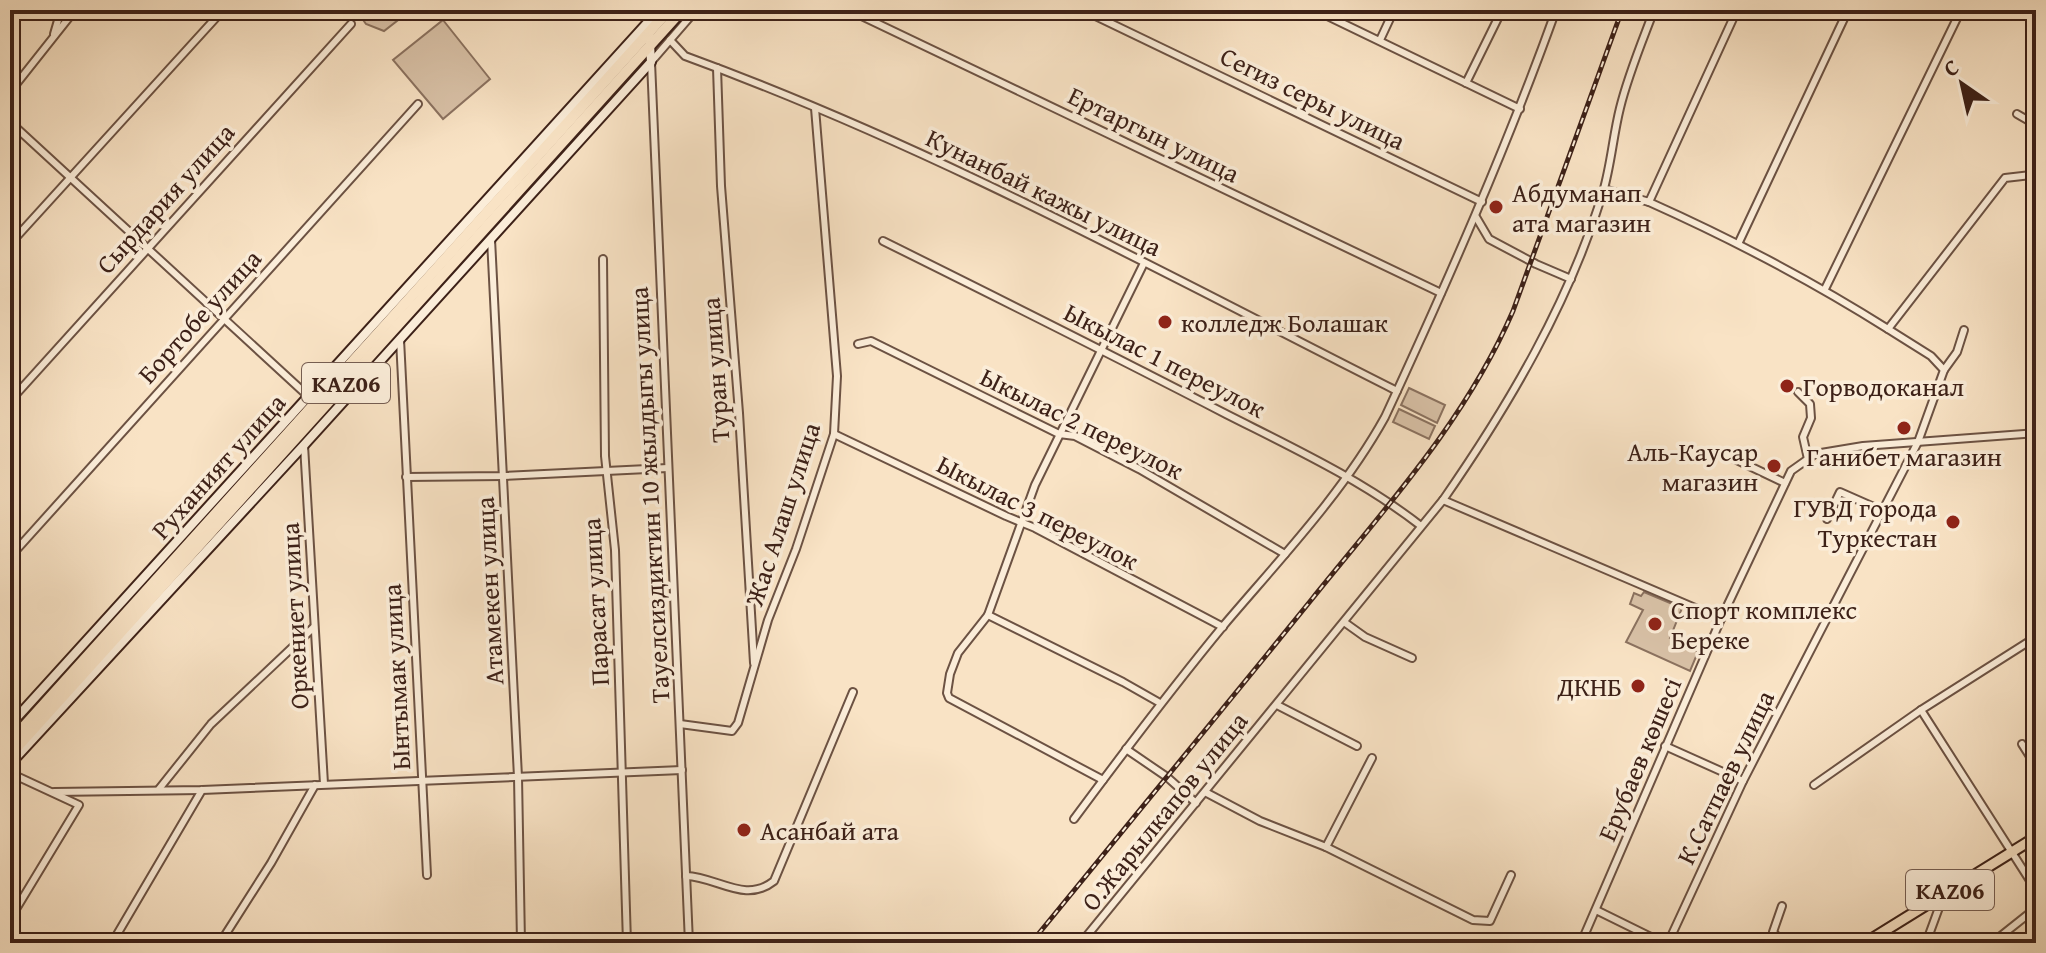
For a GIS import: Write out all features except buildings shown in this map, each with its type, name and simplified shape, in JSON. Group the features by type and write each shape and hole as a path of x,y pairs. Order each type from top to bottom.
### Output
{"highway":[{"name":"KАZ06","path":"10,742 649,20 669,10"},
{"name":"KАZ06","path":"10,755 682,10"}],"main road":[{"name":"Тауелсиздиктин 10 жылдыгы улица","path":"649,20 651,62"},
{"name":"Руханият улица","path":"10,725 649,20"},
{"name":"Руханият улица","path":"10,764 651,62"},
{"name":"KАZ06","path":"1865,943 2036,837"}],"street":[{"path":"53,36 61,10"},
{"path":"10,92 75,10"},
{"path":"10,244 223,10"},
{"path":"649,20 658,10"},
{"path":"651,62 696,10"},
{"name":"Ертаргын улица","path":"849,10 1441,293"},
{"name":"Сегиз серы улица","path":"1083,10 1482,202"},
{"path":"1315,10 1520,109"},
{"path":"1380,40 1394,10"},
{"path":"1466,83 1502,10"},
{"path":"1074,819 1160,703 1285,554 1370,446 1476,217 1556,10"},
{"name":"О.Жарылкапов улица","path":"1081,943 1443,500 1490,433 1571,279 1604,189 1620,107 1654,10"},
{"path":"1649,202 1737,10"},
{"path":"1739,242 1848,10"},
{"path":"1825,289 1961,10"},
{"name":"Сырдария улица","path":"10,401 351,24"},
{"name":"Кунанбай кажы улица","path":"670,40 685,56 908,147 1397,391"},
{"name":"Тауелсиздиктин 10 жылдыгы улица","path":"651,62 689,943"},
{"name":"Туран улица","path":"717,68 721,186 739,413 754,670"},
{"name":"Бортобе улица","path":"10,557 418,104"},
{"name":"Жас Алаш улица","path":"680,724 732,731 738,723 768,620 796,549 834,434 837,376 815,108"},
{"path":"2017,114 2036,125"},
{"path":"10,122 308,396"},
{"path":"1888,329 2005,178 2031,175 2036,168"},
{"path":"1604,189 1649,202 1739,242 1825,289 1931,356 1944,370"},
{"path":"1476,217 1489,239 1571,279"},
{"name":"Атамекен улица","path":"491,236 518,777 521,943"},
{"name":"Ыкылас 1 переулок","path":"883,241 1102,349 1347,476 1421,526"},
{"name":"Парасат улица","path":"603,259 605,456 615,550 627,943"},
{"path":"1103,780 947,696 950,674 958,653 988,615 1035,485 1144,263"},
{"name":"К.Сатпаев улица","path":"1665,943 1743,781 1918,442 1944,370 1957,352 1964,330"},
{"name":"Ынтымак улица","path":"400,337 427,875"},
{"name":"Ыкылас 2 переулок","path":"858,344 871,341 1059,434 1075,436 1139,469 1285,554"},
{"path":"1798,392 1810,404 1811,418 1803,437 1808,459 1815,454 1863,446 2034,433 2030,376 2036,343"},
{"name":"Ыкылас 3 переулок","path":"834,434 1021,522 1223,627"},
{"name":"Оркениет улица","path":"304,445 320,785"},
{"path":"1722,453 1785,483"},
{"name":"Ерубаев көшесі","path":"1581,943 1721,619 1791,471 1808,459"},
{"path":"406,477 668,468"},
{"path":"1827,519 1840,492 1883,511"},
{"path":"1443,500 1721,619"},
{"path":"988,615 1160,703"},
{"path":"1344,622 1365,637 1412,658"},
{"path":"159,789 211,724 314,626"},
{"path":"1814,785 1921,710 2036,637"},
{"path":"686,876 750,892 762,890 774,881 853,692"},
{"name":"О.Жарылкапов улица","path":"1277,705 1357,746"},
{"path":"1921,710 2036,890"},
{"path":"2022,744 2036,766"},
{"path":"1665,746 1743,781"},
{"path":"1126,749 1167,777 1196,803"},
{"path":"1326,847 1372,758"},
{"path":"54,792 422,783 682,770"},
{"path":"10,773 79,805 10,919"},
{"path":"220,943 320,785"},
{"path":"112,943 202,790"},
{"path":"1205,792 1260,821 1326,847 1473,920 1490,921 1511,875"},
{"path":"1926,943 1944,894"},
{"path":"1782,906 1773,932 1783,943"},
{"path":"1992,943 2036,908"},
{"path":"1596,910 1665,943"}],"shaded area":[{"path":"356,10 411,10 384,31 366,24"},
{"path":"443,20 490,79 443,119 393,60"},
{"path":"1409,388 1445,405 1437,423 1401,405"},
{"path":"1399,409 1435,426 1429,439 1393,422"},
{"name":"Спорт комплекс Береке","path":"1644,592 1682,608 1670,638 1698,652 1690,671 1626,642 1643,610 1630,604 1634,593 1641,596"}],"railway":[{"path":"1031,943 1396,496 1472,389 1513,311 1622,10"}],"place":[{"name":"Абдуманап ата магазин","path":"1496,207"},
{"name":"колледж Болашак","path":"1165,322"},
{"name":"Горводоканал","path":"1787,386"},
{"name":"Ганибет магазин","path":"1904,428"},
{"name":"Аль-Каусар магазин","path":"1774,466"},
{"name":"ГУВД города Туркестан","path":"1953,522"},
{"name":"Спорт комплекс Береке","path":"1655,624"},
{"name":"ДКНБ","path":"1638,686"},
{"name":"Асанбай ата","path":"744,830"}]}
